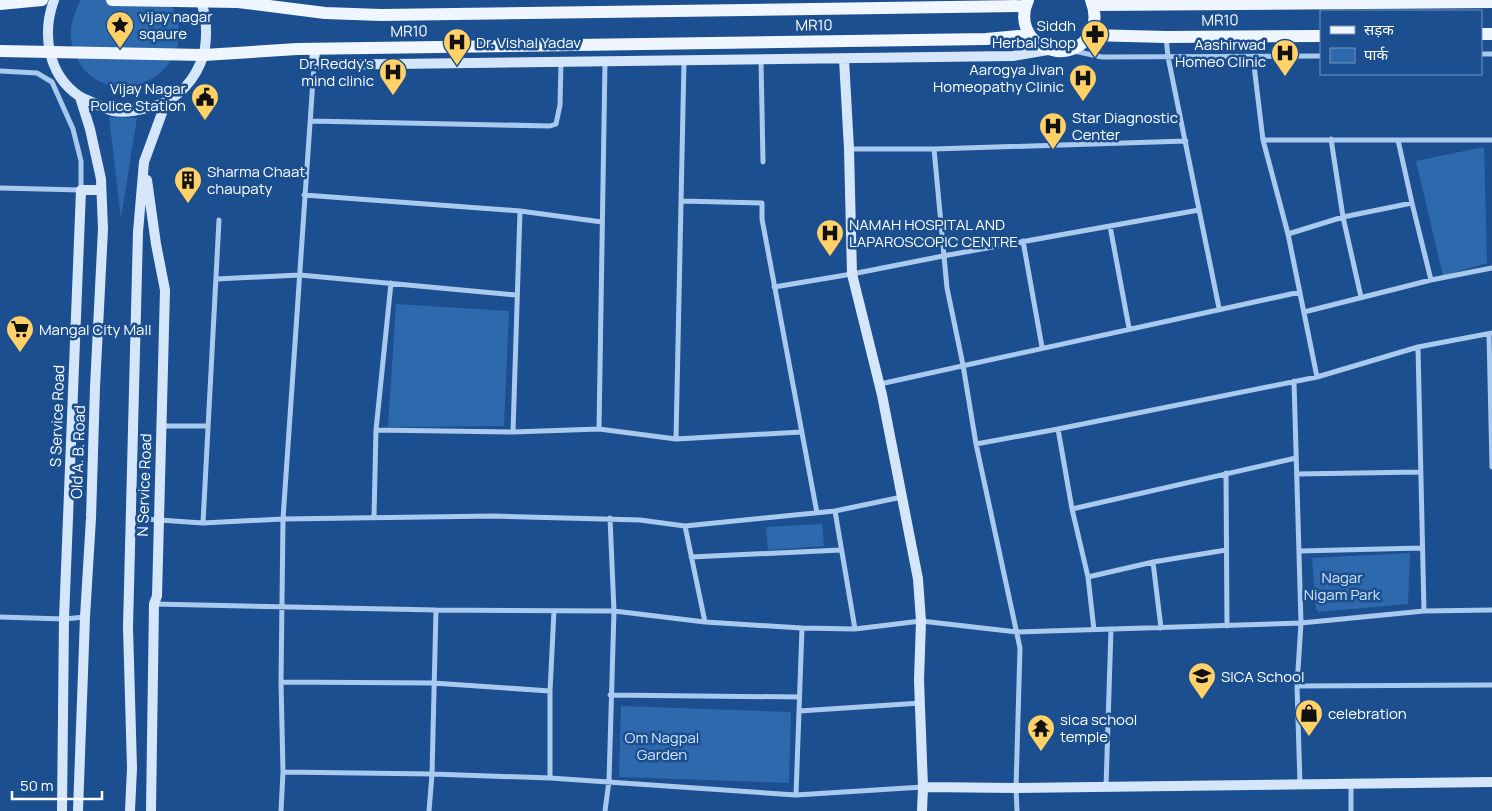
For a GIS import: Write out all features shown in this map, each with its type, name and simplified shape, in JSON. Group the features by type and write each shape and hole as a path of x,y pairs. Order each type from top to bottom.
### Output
{"main road":[{"path":"4,3 42,0"},
{"name":"MR10","path":"112,0 238,2 325,13 381,15 862,4 923,4 966,8 1027,3"},
{"path":"966,8 979,0"},
{"name":"MR10","path":"1092,3 1492,2"},
{"path":"1027,3 1024,16 1025,26 1029,35 1037,44 1048,50 1059,52 1070,50 1081,44 1089,35 1094,26 1095,16 1092,3"},
{"name":"MR10","path":"0,51 204,55 315,49 976,39 1029,35"},
{"name":"MR10","path":"1089,35 1166,37 1320,36"}],"street":[{"path":"54,0 47,29 50,52 63,80 80,97 113,111 132,112 166,102 182,90 195,74 204,55 207,34 200,1"},
{"path":"1166,37 1168,57 1219,308"},
{"path":"281,811 283,772 281,682 283,519 315,49"},
{"path":"314,65 1013,56 1048,50"},
{"path":"1070,50 1102,57 1320,56"},
{"path":"1253,57 1263,140 1288,234 1317,377"},
{"path":"844,58 849,149 852,274 880,384 918,579 921,621 919,680 923,786 922,811"},
{"path":"676,439 684,60"},
{"path":"761,60 763,162"},
{"path":"310,120 550,126 556,124 560,105 561,62"},
{"path":"599,428 605,62"},
{"name":"S Service Road","path":"0,71 37,73 52,82 73,129 80,161 81,190 64,619 62,811"},
{"name":"Old A. B. Road","path":"78,811 84,617 91,518 103,229 101,179 90,129 80,97"},
{"path":"130,811 132,768 128,627 138,232 144,162 166,102"},
{"path":"1331,139 1343,217 1361,297"},
{"path":"1263,140 1492,140 1492,144"},
{"path":"1398,140 1432,280"},
{"path":"849,149 934,149 1186,141"},
{"path":"934,149 946,288 964,365 976,444 1020,648 1017,811"},
{"name":"N Service Road","path":"144,162 165,290 156,596 154,604 151,811"},
{"path":"0,188 101,190"},
{"path":"304,195 520,211 602,222"},
{"path":"681,201 762,203 762,219 774,287 817,513"},
{"path":"1288,234 1343,217 1412,204"},
{"path":"774,287 1199,210"},
{"path":"513,432 520,211"},
{"path":"203,523 217,279 218,220"},
{"path":"1110,226 1130,328"},
{"path":"1023,241 1042,347"},
{"path":"1304,312 1432,280 1492,268"},
{"path":"217,279 300,275 516,295"},
{"path":"374,517 376,430 392,283"},
{"path":"880,384 1219,308 1300,292"},
{"path":"976,444 1058,430 1317,377 1418,347 1491,334 1492,468"},
{"path":"1418,347 1424,611"},
{"path":"1294,381 1301,623 1297,686 1300,784"},
{"path":"161,426 208,426"},
{"path":"376,430 513,432 599,428 676,439 801,432"},
{"path":"1058,430 1072,509 1088,577 1094,630"},
{"path":"1072,509 1296,458"},
{"path":"1297,474 1420,472"},
{"path":"1226,473 1227,626"},
{"path":"130,518 203,523 283,519 494,516 610,518 684,526 834,511 902,497"},
{"path":"834,511 855,629"},
{"path":"605,811 609,781 610,695 614,611 610,518"},
{"path":"684,526 705,622"},
{"path":"1299,550 1422,548"},
{"path":"691,557 841,550"},
{"path":"1088,577 1154,562 1226,550"},
{"path":"1154,562 1161,628"},
{"path":"154,604 436,610 614,611 705,622 802,628 855,629 921,621 1017,632 1301,623 1424,611 1492,610"},
{"path":"429,811 432,774 436,610"},
{"path":"550,778 550,691 554,611"},
{"path":"0,616 64,619 84,617"},
{"path":"796,795 802,628"},
{"path":"1106,787 1111,629"},
{"path":"281,682 433,683 550,691"},
{"path":"1297,686 1492,686"},
{"path":"610,695 799,697"},
{"path":"799,711 921,703"},
{"path":"283,772 550,778 796,795 923,786 1016,788 1492,782"},
{"path":"1351,784 1351,811"}],"green space":[{"path":"81,0 168,0 177,17 179,40 172,59 159,74 142,83 123,87 104,84 88,73 75,54 71,40 71,27"},
{"path":"109,117 137,118 121,218"},
{"path":"1484,147 1487,263 1443,276 1416,161"},
{"path":"396,304 509,311 504,426 388,427"},
{"path":"822,524 824,546 768,550 766,527"},
{"name":"Nagar Nigam Park","path":"1410,553 1408,604 1318,612 1316,610 1312,558"},
{"name":"Om Nagpal Garden","path":"621,706 791,712 789,783 619,777"}],"place":[{"name":"vijay nagar sqaure","path":"120,49"},
{"name":"Siddh Herbal Shop","path":"1095,58"},
{"name":"Dr. Vishal Yadav","path":"457,66"},
{"name":"Aashirwad Homeo Clinic","path":"1285,77"},
{"name":"Dr. Reddy's mind clinic","path":"393,96"},
{"name":"Aarogya Jivan Homeopathy Clinic","path":"1083,102"},
{"name":"Vijay Nagar Police Station","path":"205,121"},
{"name":"Star Diagnostic Center","path":"1053,150"},
{"name":"Sharma Chaat chaupaty","path":"188,204"},
{"name":"NAMAH HOSPITAL AND LAPAROSCOPIC CENTRE","path":"830,257"},
{"name":"Mangal City Mall","path":"20,353"},
{"name":"SICA School","path":"1202,700"},
{"name":"celebration","path":"1309,737"},
{"name":"sica school temple","path":"1041,752"}]}
